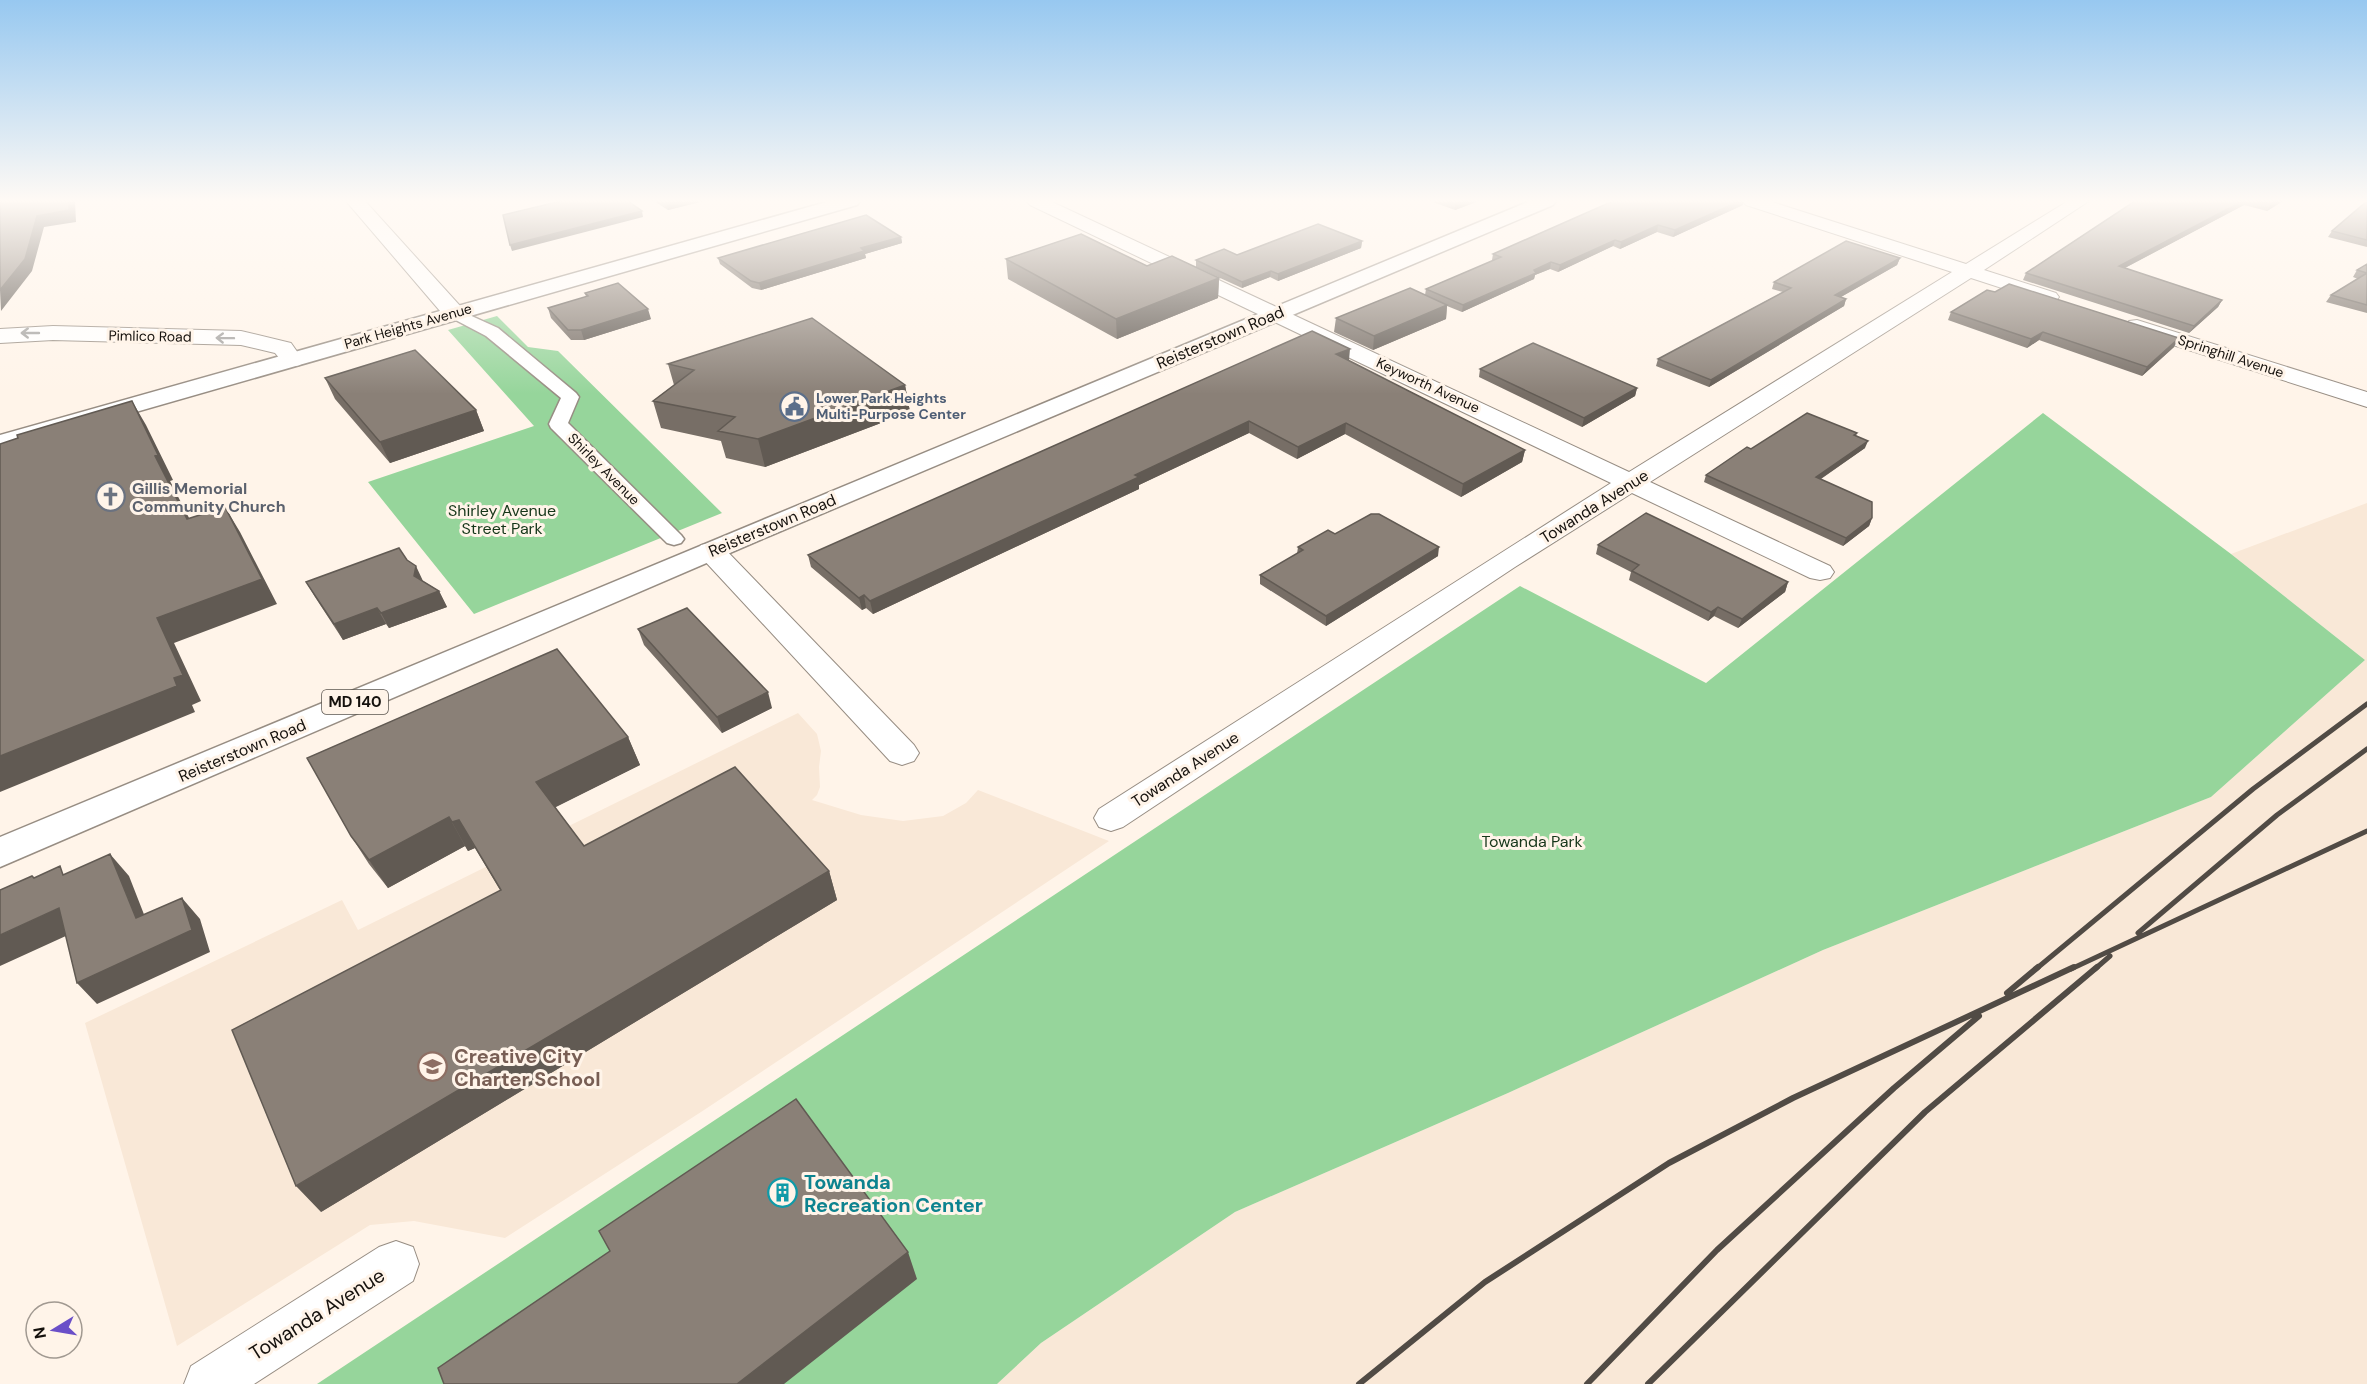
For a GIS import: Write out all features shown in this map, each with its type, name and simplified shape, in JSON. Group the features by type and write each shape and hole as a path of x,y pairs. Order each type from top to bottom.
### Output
{"main road":[{"name":"Park Heights Avenue","path":"0,443 288,354 588,266"},
{"name":"Park Heights Avenue","path":"450,307 606,266"},
{"name":"Reisterstown Road","path":"0,853 1392,266"},
{"name":"Park Heights Avenue","path":"0,427 288,354"}],"street":[{"name":"Shirley Avenue","path":"413,266 450,307 492,332 570,398 558,424 674,539"},
{"name":"Keyworth Avenue","path":"1173,266 1820,572"},
{"path":"1952,266 2073,305"},
{"name":"Towanda Avenue","path":"1111,818 1505,561 1978,266"},
{"name":"Springhill Avenue","path":"2118,320 2363,395"},
{"name":"Pimlico Road","path":"0,336 43,333 241,338 288,354"},
{"path":"711,551 902,753"},
{"name":"Towanda Avenue","path":"208,1384 396,1264"}],"shaded area":[{"path":"2367,503 2367,1384 997,1384 1041,1343 1235,1212 1508,1093 1823,950 2211,797 2365,660 2231,554"},
{"name":"Creative City Charter School","path":"798,713 817,734 821,751 820,787 812,800 861,815 903,821 943,816 966,803 978,790 1109,841 701,1112 505,1238 414,1221 370,1225 177,1346 85,1023 342,900 358,930"}],"green space":[{"name":"Shirley Avenue Street Park","path":"497,316 528,347 558,351 722,513 474,614 368,482 534,426 448,330"},
{"name":"Towanda Park","path":"2043,413 2231,554 2365,660 2211,797 1823,950 1508,1093 1235,1212 1041,1343 997,1384 317,1384 1520,586 1706,683"}],"building":[{"path":"0,266 20,266 0,290"},
{"path":"729,266 816,266 759,283 751,281"},
{"path":"1018,266 1192,266 1219,278 1116,319"},
{"path":"1208,266 1299,266 1278,274 1271,271 1242,282"},
{"path":"1481,266 1543,266 1534,270 1536,273 1463,305 1426,289"},
{"path":"1803,266 1887,266 1835,295 1846,299 1711,380 1658,359 1791,288 1774,282"},
{"path":"2037,266 2120,266 2222,300 2194,326 2026,273"},
{"path":"2364,266 2367,266 2367,273 2357,270"},
{"path":"2367,273 2367,305 2331,295"},
{"path":"618,283 648,309 581,330 568,330 548,308 588,296 585,293"},
{"path":"2009,284 2179,338 2147,367 2043,332 2031,339 1951,312 1987,290 1995,292"},
{"path":"1410,288 1447,305 1374,336 1336,318"},
{"path":"812,318 905,385 758,439 718,431 735,417 653,401 694,370 668,364"},
{"path":"1312,331 1350,349 1336,354 1525,450 1463,484 1346,423 1298,447 1249,421 1135,475 1139,477 870,601 864,595 859,598 808,555"},
{"path":"1533,343 1637,388 1584,418 1480,369"},
{"path":"415,350 476,410 380,442 325,378"},
{"path":"132,401 158,455 155,456 187,519 225,507 262,579 157,618 183,675 174,678 177,686 0,756 0,444 18,438 17,435"},
{"path":"1807,413 1857,433 1854,435 1868,441 1816,477 1872,502 1872,518 1846,538 1706,475 1747,447 1751,449"},
{"path":"1646,513 1788,582 1742,619 1718,607 1711,612 1632,571 1639,565 1598,545"},
{"path":"1371,514 1379,514 1439,547 1326,616 1260,575 1303,550 1298,547 1328,530 1335,534"},
{"path":"399,548 407,560 416,566 414,576 439,591 381,613 377,608 334,624 306,582"},
{"path":"687,608 768,692 717,717 638,629"},
{"path":"557,649 628,737 536,782 584,846 735,767 829,871 296,1186 232,1030 501,890 459,820 452,822 449,817 369,860 351,836 307,758"},
{"path":"110,854 136,918 182,898 192,930 77,983 59,908 0,935 0,890 60,866 63,875"},
{"name":"Towanda Recreation Center","path":"796,1099 908,1252 737,1384 444,1384 438,1368 610,1251 599,1231"}],"railway":[{"path":"2036,969 2253,789 2367,704"},
{"path":"2138,933 2277,815 2367,749"},
{"path":"2071,969 2367,831"},
{"path":"2095,969 2110,956"},
{"path":"2007,993 2038,967"},
{"path":"1359,1384 1485,1282 1669,1163 1793,1098 2074,967"},
{"path":"1648,1384 1925,1112 2097,967"},
{"path":"1587,1384 1717,1250 1894,1088 1979,1016"}],"place":[{"name":"Lower Park Heights Multi-Purpose Center","path":"795,406"},
{"name":"Gillis Memorial Community Church","path":"111,497"},
{"name":"Creative City Charter School","path":"433,1067"},
{"name":"Towanda Recreation Center","path":"783,1193"}]}
